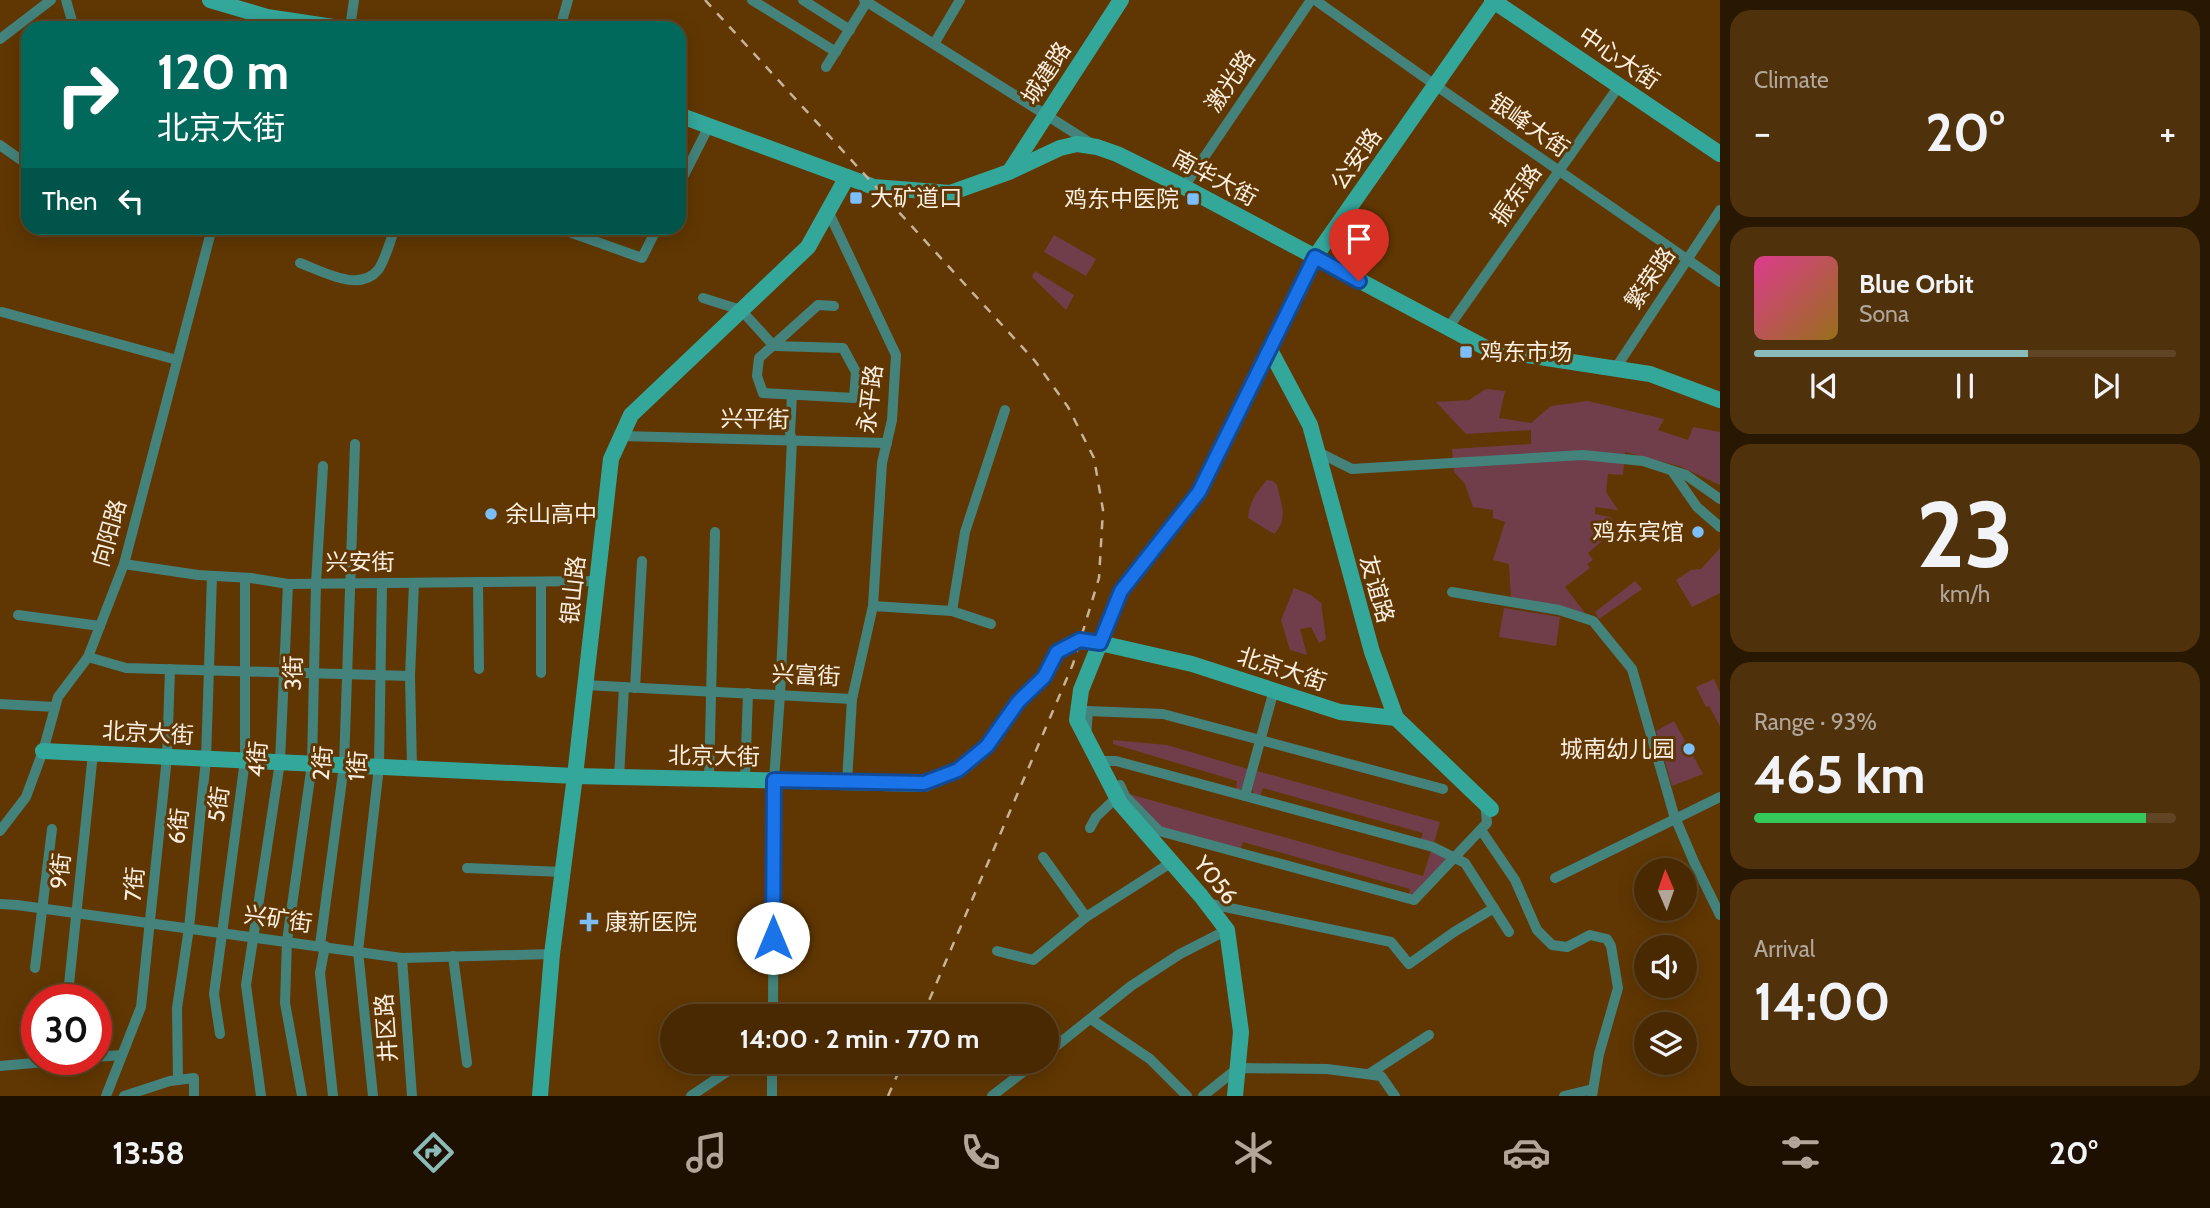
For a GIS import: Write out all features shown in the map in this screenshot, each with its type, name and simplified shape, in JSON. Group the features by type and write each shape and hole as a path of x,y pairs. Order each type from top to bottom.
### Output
{"street":[{"path":"24,21 51,0"},
{"path":"66,0 72,21"},
{"path":"211,0 261,21"},
{"path":"351,21 354,0"},
{"path":"562,21 568,0"},
{"path":"752,0 836,52"},
{"path":"803,0 850,30"},
{"path":"934,44 960,0"},
{"name":"城建路","path":"1009,172 1121,0"},
{"name":"银峰大街","path":"1313,0 1720,282"},
{"name":"激光路","path":"1184,187 1313,0"},
{"name":"公安路","path":"1077,720 1081,690 1121,591 1199,492 1315,257 1493,0"},
{"name":"中心大街","path":"1493,0 1720,154"},
{"path":"826,67 866,1 1097,147"},
{"path":"0,39 21,23"},
{"name":"振东路","path":"1448,328 1619,86"},
{"name":"南华大街","path":"686,118 874,187 950,192 1009,172 1060,148 1077,144 1097,147 1184,187 1489,349 1650,374 1720,400"},
{"path":"686,171 709,126"},
{"path":"0,145 21,160"},
{"name":"银山路","path":"540,1096 552,954 611,459 634,412 808,247 847,177"},
{"name":"繁荣路","path":"1615,369 1720,210"},
{"name":"永平路","path":"828,211 896,355 892,420 882,463 873,606"},
{"name":"向阳路","path":"0,831 26,797 43,751 58,697 88,657 124,564 210,235"},
{"path":"300,263 351,281 365,280 379,269 391,235"},
{"path":"578,235 642,258 654,235"},
{"path":"703,298 741,310 774,345 775,346 843,348 856,372 854,398 763,393 757,376 759,358 774,345 818,305 834,306"},
{"path":"2,312 177,360"},
{"name":"友谊路","path":"1270,350 1310,425 1372,652 1396,718 1488,806"},
{"path":"773,1004 774,780 792,440 792,395"},
{"path":"952,611 965,531 1004,410"},
{"name":"兴平街","path":"622,436 887,443"},
{"name":"2街","path":"334,1096 320,974 344,765 355,444"},
{"path":"1316,451 1352,469 1583,454 1643,461 1686,475 1720,499"},
{"name":"3街","path":"302,1096 285,1003 288,941 312,764 316,583 323,466"},
{"path":"1672,471 1697,507 1720,527"},
{"path":"709,779 715,532"},
{"path":"619,777 642,561"},
{"name":"兴安街","path":"124,564 288,584 597,581"},
{"name":"6街","path":"178,1080 177,1008 189,928 206,759 212,576"},
{"name":"5街","path":"220,1034 214,994 245,760 245,578"},
{"path":"478,582 479,669"},
{"path":"541,582 541,673"},
{"name":"1街","path":"373,1096 358,951 379,767 382,583"},
{"path":"412,768 410,676 414,583"},
{"name":"4街","path":"261,1096 246,985 280,762 288,584"},
{"path":"1452,592 1559,610 1593,621 1632,669 1676,819 1720,915"},
{"path":"873,606 952,611 991,624"},
{"name":"兴富街","path":"585,685 852,699 873,606"},
{"path":"18,615 100,626"},
{"name":"北京大街","path":"43,751 575,776 924,783 958,770 987,746 1018,702 1044,677 1057,652 1080,640 1192,664 1339,712 1396,718"},
{"path":"88,657 126,668 410,676"},
{"name":"7街","path":"106,1096 141,1007 167,757 170,669"},
{"path":"1245,796 1274,690"},
{"path":"745,780 748,694"},
{"path":"846,782 852,699"},
{"path":"0,704 55,707"},
{"path":"1086,736 1088,711 1163,714 1443,789"},
{"name":"Y056","path":"1077,720 1103,761 1118,797 1227,930 1241,1032 1235,1096"},
{"name":"9街","path":"69,984 93,753"},
{"path":"1103,761 1125,796 1159,831 1414,900 1487,823 1488,806"},
{"path":"1103,761 1116,761 1433,847 1465,863 1509,932"},
{"path":"1090,828 1096,817 1118,797"},
{"path":"1555,878 1720,797"},
{"path":"35,968 52,829"},
{"path":"1481,830 1515,880 1537,930 1552,945 1567,947 1590,934 1607,939 1611,946 1618,988 1599,1054 1593,1093 1564,1096"},
{"path":"1042,857 1086,917"},
{"path":"997,951 1033,960 1086,917 1172,862"},
{"path":"467,868 563,872"},
{"path":"1206,903 1391,942 1409,964 1494,908"},
{"name":"兴矿街","path":"0,904 402,958 552,954"},
{"path":"1059,1044 1131,986 1180,954 1227,930"},
{"path":"453,956 467,1062"},
{"name":"井区路","path":"402,958 412,1096"},
{"path":"1091,1020 1150,1059 1187,1096"},
{"path":"1369,1074 1429,1035"},
{"path":"112,1056 122,1055"},
{"path":"0,1066 21,1064"},
{"path":"1203,1096 1238,1068 1327,1069 1381,1076 1395,1096"},
{"path":"691,1096 722,1074"},
{"path":"771,1074 772,1096"},
{"path":"995,1095 1021,1074"},
{"path":"124,1096 194,1077 194,1096"}],"shaded area":[{"path":"1054,235 1096,259 1086,276 1044,252"},
{"path":"1035,271 1074,295 1066,310 1032,277"},
{"path":"1486,389 1505,391 1499,418 1531,423 1551,406 1588,401 1664,419 1658,430 1688,440 1693,427 1720,432 1720,485 1679,466 1625,452 1623,475 1608,474 1606,492 1618,510 1595,507 1595,514 1610,517 1618,526 1609,527 1603,532 1602,541 1588,553 1593,560 1587,564 1590,568 1565,587 1585,613 1511,598 1509,564 1493,560 1505,522 1493,518 1493,510 1473,507 1465,484 1454,472 1452,449 1531,444 1531,430 1466,434 1436,402 1469,400"},
{"path":"1267,480 1277,485 1283,511 1281,523 1274,534 1248,518 1254,498"},
{"path":"1720,548 1720,593 1692,607 1676,580 1691,570 1701,569"},
{"path":"1635,581 1642,589 1599,619 1595,612"},
{"path":"1294,588 1311,595 1321,603 1326,639 1319,643 1311,627 1300,629 1307,655 1290,650 1281,620"},
{"path":"1504,608 1560,617 1556,646 1499,637"},
{"path":"1714,679 1720,693 1720,726 1696,687"},
{"path":"1674,721 1703,774 1672,786 1656,731"},
{"path":"1113,740 1167,745 1248,769 1242,789 1236,790 1237,781 1113,744"},
{"path":"1257,771 1440,822 1434,843 1421,839 1423,833 1263,788 1260,796 1254,794 1252,790"},
{"path":"1129,794 1423,876 1431,851 1445,857 1445,861 1416,892 1409,895 1410,889 1243,842 1240,850 1160,828"}],"railway":[{"path":"705,0 1035,361 1068,407 1094,458 1103,510 1099,578 1073,664 928,1004"},
{"path":"888,1096 898,1074"}],"place":[{"name":"大矿道口","path":"856,198"},
{"name":"鸡东中医院","path":"1193,199"},
{"name":"鸡东市场","path":"1466,352"},
{"name":"余山高中","path":"491,514"},
{"name":"鸡东宾馆","path":"1698,532"},
{"name":"城南幼儿园","path":"1689,749"},
{"name":"康新医院","path":"589,922"}],"route":[{"path":"773,938 774,780 924,783 958,770 987,746 1018,702 1044,677 1057,652 1080,640 1100,643 1121,591 1199,492 1315,257 1359,281"}]}
